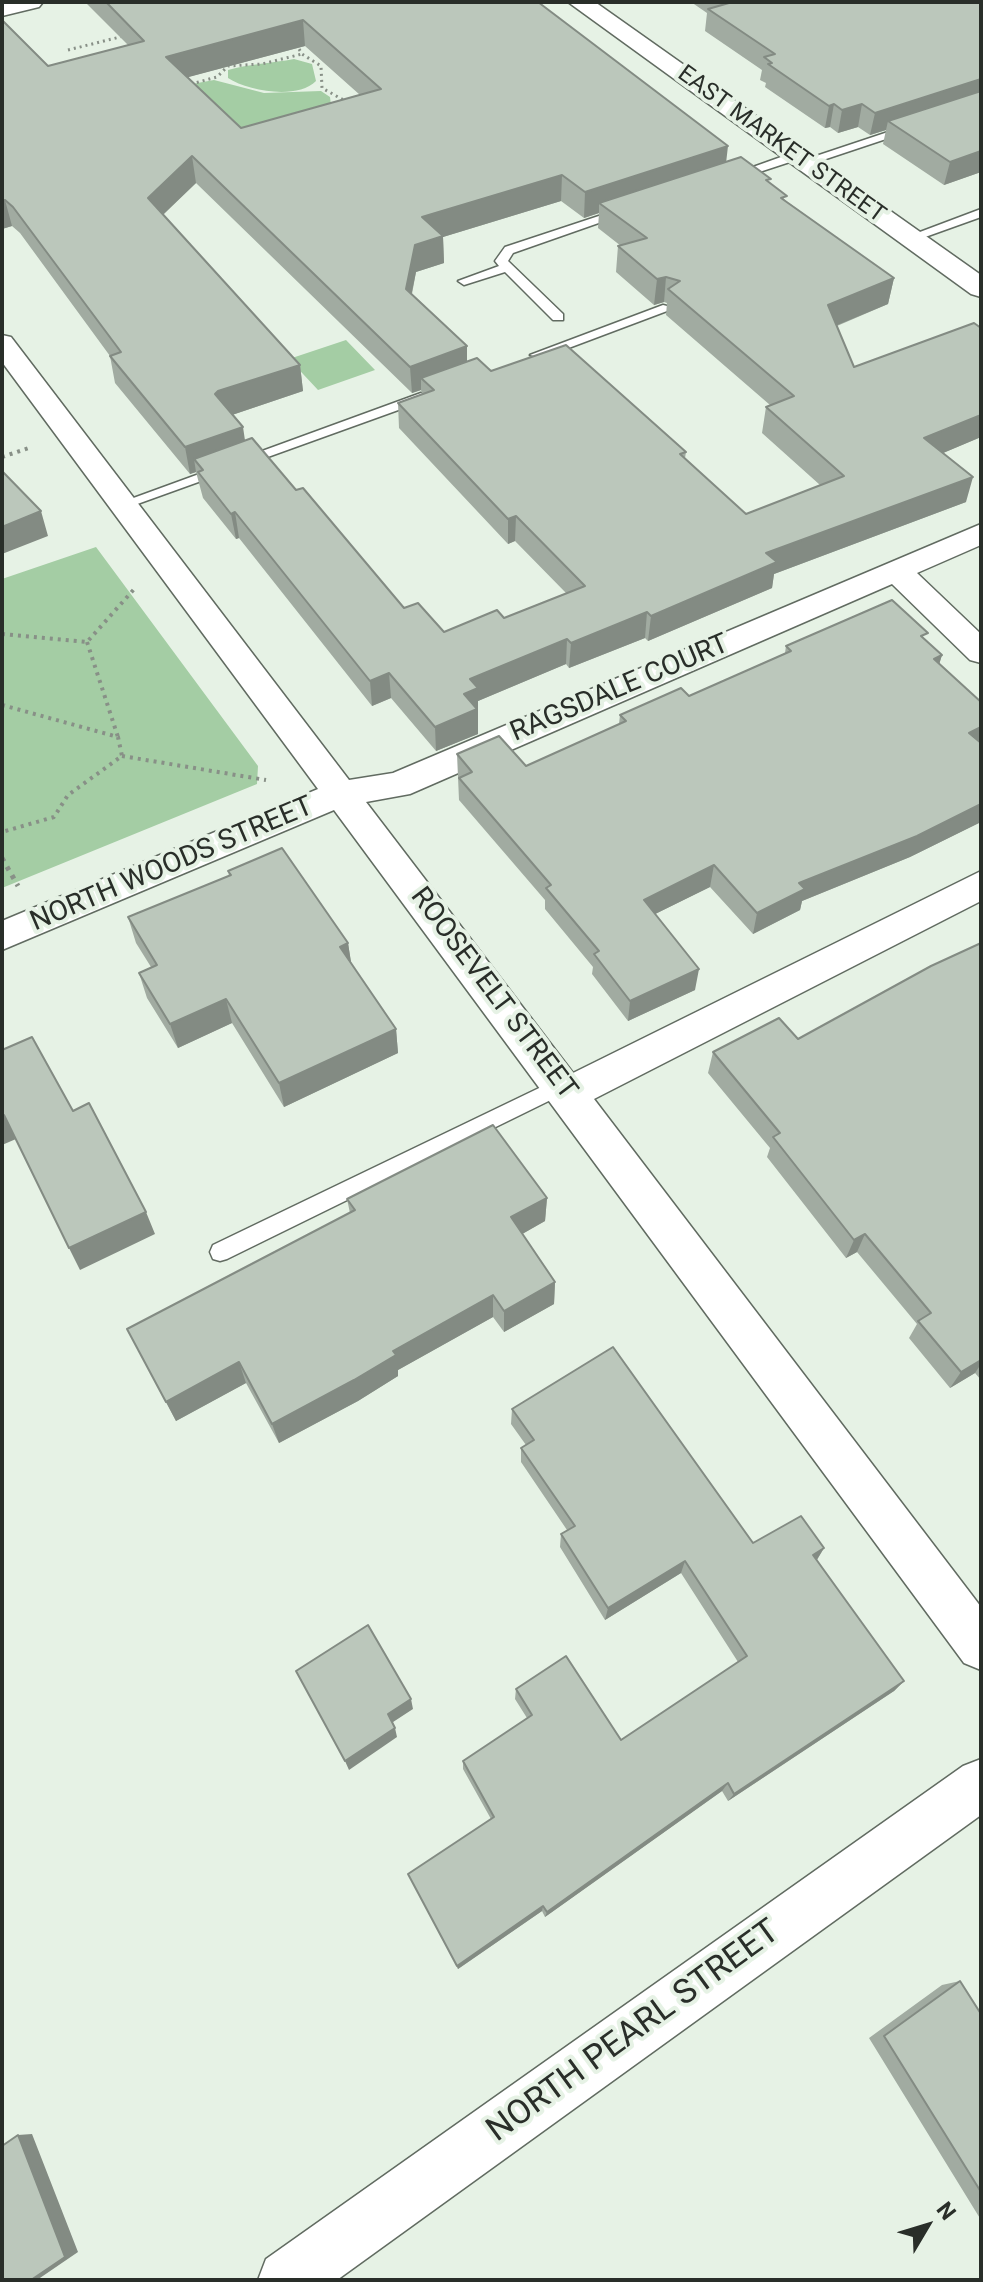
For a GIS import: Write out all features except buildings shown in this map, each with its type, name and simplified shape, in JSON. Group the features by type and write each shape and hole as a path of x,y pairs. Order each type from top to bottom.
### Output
{"main road":[{"path":"2,9 31,2"},
{"name":"EAST MARKET STREET","path":"580,2 981,288"}],"street":[{"name":"ROOSEVELT STREET","path":"2,343 981,1646"},
{"name":"RAGSDALE COURT","path":"342,793 398,785 981,534"},
{"path":"895,570 981,652"},
{"name":"NORTH WOODS STREET","path":"2,936 342,793"},
{"path":"565,1089 981,885"},
{"name":"NORTH PEARL STREET","path":"287,2280 981,1784"}],"lane":[{"path":"720,181 922,124"},
{"path":"558,317 505,268 501,261 509,250 645,205"},
{"path":"910,238 981,213"},
{"path":"464,281 505,268"},
{"path":"528,358 668,308"},
{"path":"124,504 439,390"},
{"path":"220,1252 565,1089"}],"path":[{"path":"68,50 128,35"},
{"path":"308,40 295,43 302,54 321,66 322,88 356,105"},
{"path":"186,85 217,77 228,66 262,64 302,54"},
{"path":"333,95 335,106"},
{"path":"87,642 134,588 173,570"},
{"path":"2,634 87,642"},
{"path":"87,642 122,756"},
{"path":"2,705 118,737"},
{"path":"2,832 54,817 68,795 122,756 342,793"}],"green space":[{"path":"294,59 312,64 316,81 308,87 272,92 248,87 228,78 228,70"},
{"path":"214,80 264,93 321,91 330,97 331,105 243,129 209,132 170,88"},
{"path":"346,340 375,370 318,390 289,359"},
{"path":"96,547 258,766 257,784 2,888 2,579"}]}
